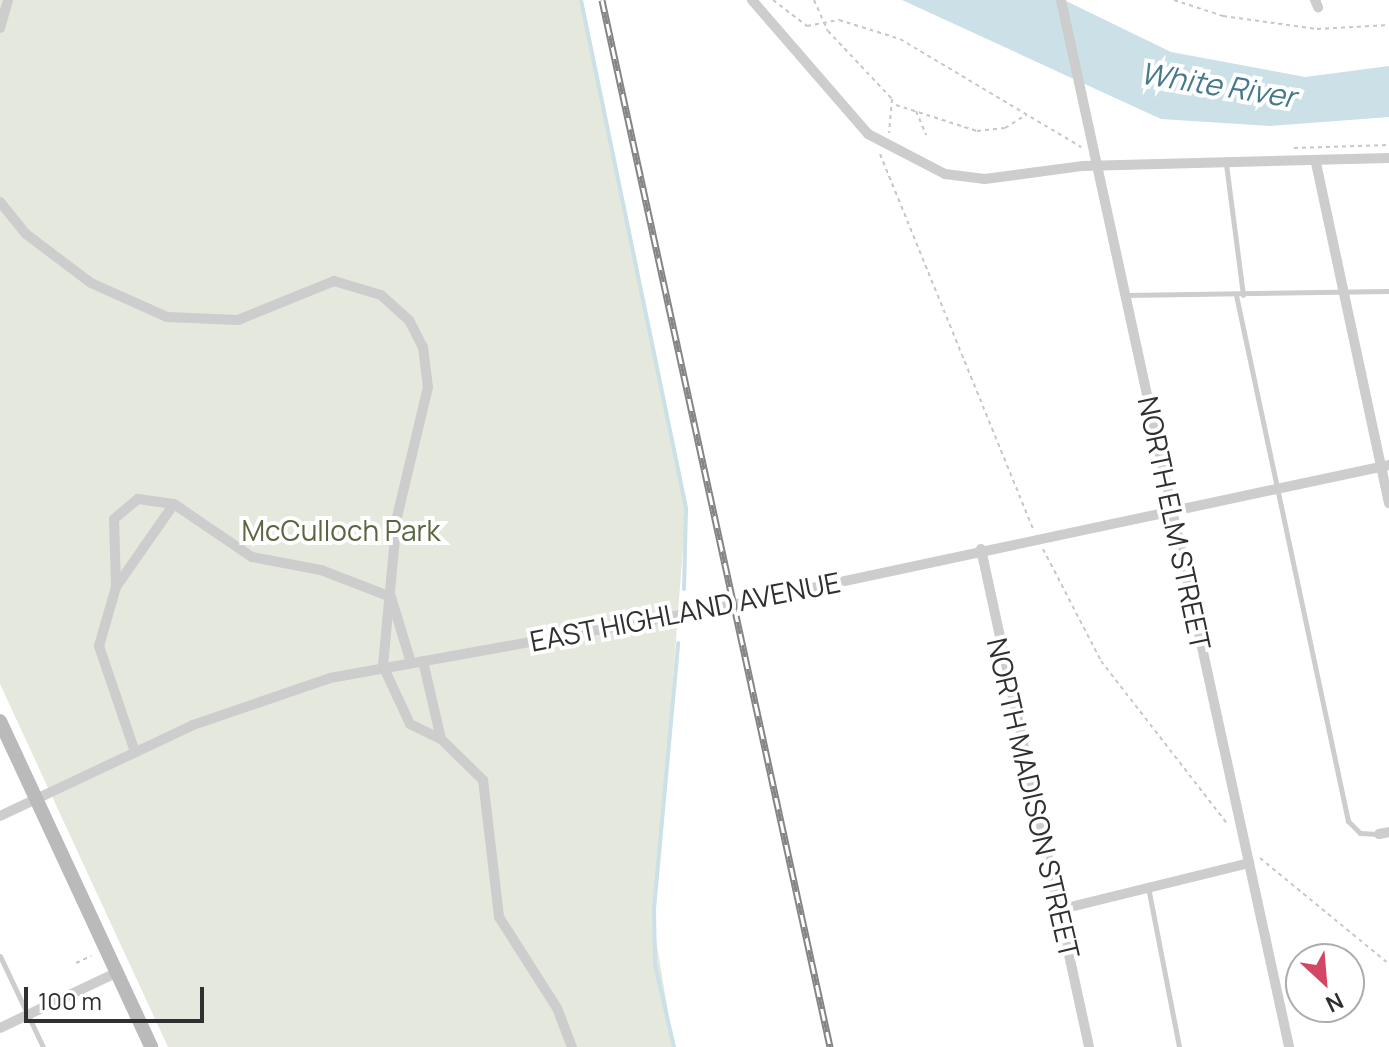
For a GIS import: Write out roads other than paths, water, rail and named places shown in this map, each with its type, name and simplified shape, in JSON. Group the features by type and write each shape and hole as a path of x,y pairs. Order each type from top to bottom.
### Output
{"main road":[{"path":"0,721 146,1045"}],"street":[{"path":"0,28 8,0"},
{"path":"752,0 883,147 964,178 1097,166 1316,163 1389,158"},
{"name":"NORTH ELM STREET","path":"1061,0 1289,1047"},
{"path":"1316,163 1385,466 1389,503"},
{"path":"0,202 26,234 91,283 167,317 238,320 334,281 368,288 404,313 423,347 428,387 397,517 391,597 380,640 383,666 406,720 441,739 483,780 499,917 557,1008 572,1047"},
{"name":"EAST HIGHLAND AVENUE","path":"0,816 135,752 258,700 383,666 704,611 1037,537 1385,466"},
{"path":"135,752 100,660 116,587 116,515 138,499 174,504 252,557 334,574 391,597"},
{"path":"116,587 174,504"},
{"name":"NORTH MADISON STREET","path":"981,549 1089,1047"},
{"path":"391,597 411,663"},
{"path":"423,661 441,739"},
{"path":"1058,910 1148,885 1249,863"},
{"path":"0,1028 116,973"}],"lane":[{"path":"1226,164 1240,295 1276,487 1348,821 1360,833 1384,833"},
{"path":"1125,295 1389,291"},
{"path":"1148,885 1179,1047"},
{"path":"0,956 43,1047"}],"water":[{"name":"White River","path":"902,0 1064,0 1171,52 1305,77 1389,66 1389,117 1270,126 1161,119"}],"waterway":[{"path":"581,0 686,508 684,589"},
{"path":"674,1047 655,964 654,909 678,643"}],"railway":[{"path":"602,0 830,1047"}],"park label":[{"name":"McCulloch Park","path":"341,530"}]}
